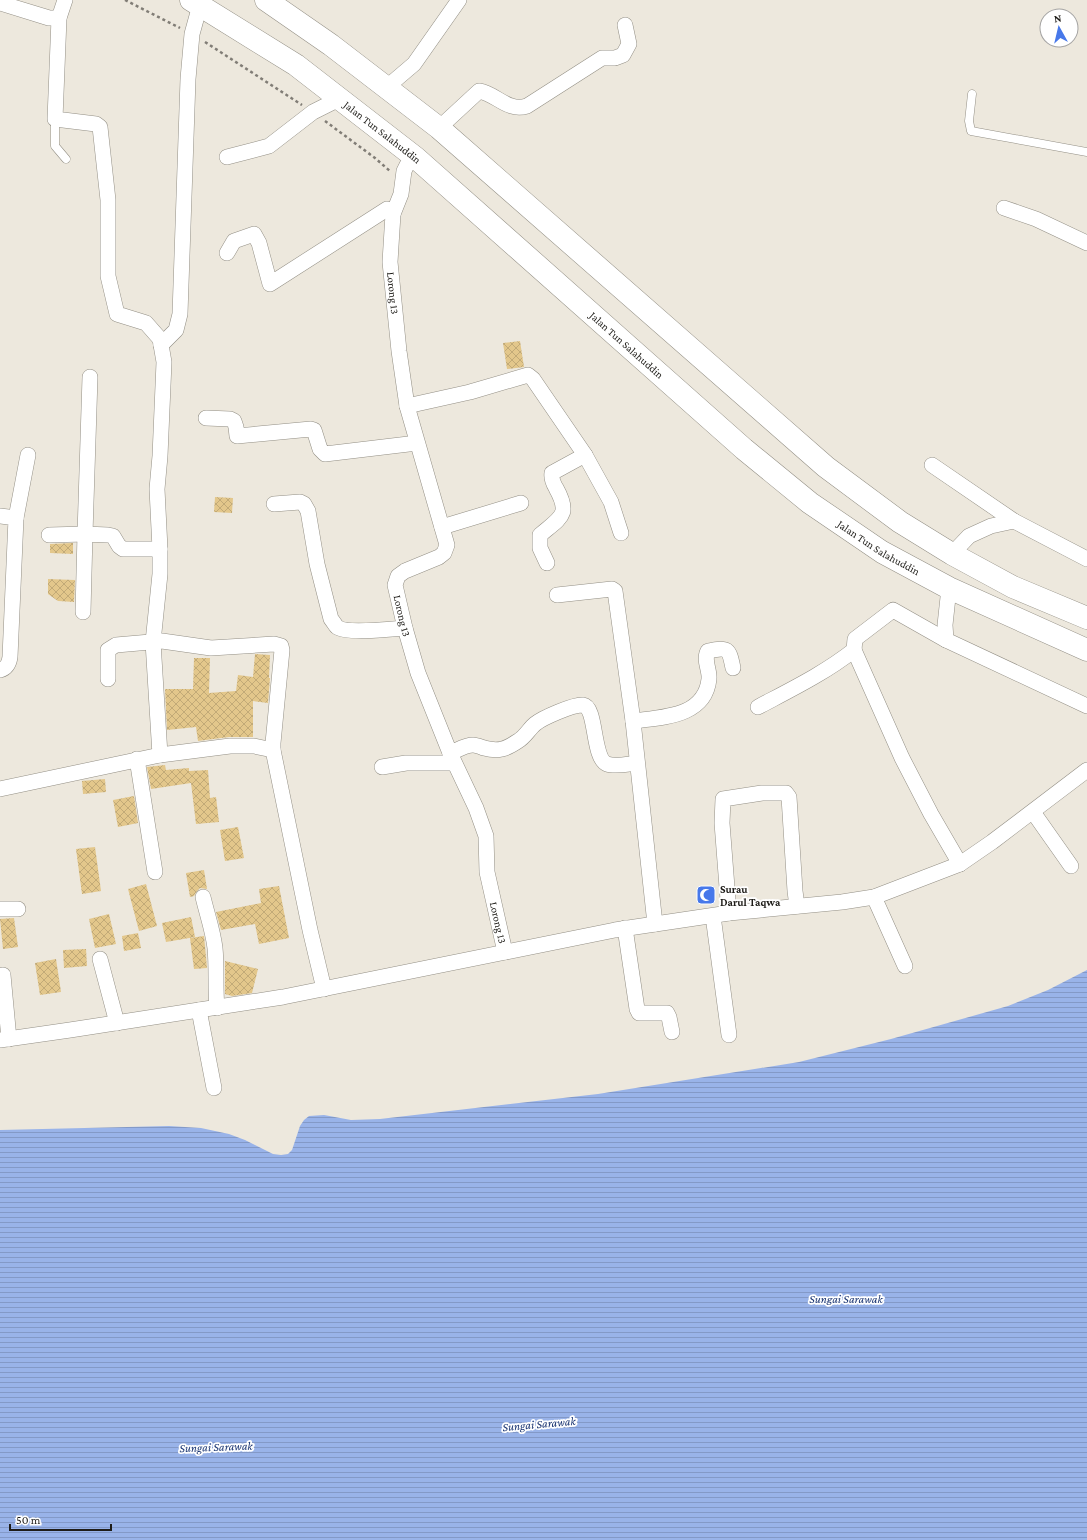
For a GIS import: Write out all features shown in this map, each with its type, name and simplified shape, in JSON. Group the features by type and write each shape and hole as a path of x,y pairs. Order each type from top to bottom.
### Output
{"highway":[{"path":"266,0 331,45 439,128 826,467 900,522 952,554 1013,587 1087,618"},
{"name":"Jalan Tun Salahuddin","path":"196,3 296,65 416,158 732,438 804,498 882,552 949,588 1087,650"}],"street":[{"path":"65,0 59,18 55,119 96,124 100,127 108,200 108,276 117,314 146,324 160,339 164,362 157,489 160,574 153,642 160,754"},
{"path":"387,87 414,64 459,0"},
{"path":"0,3 49,18 59,18"},
{"path":"161,345 176,330 180,314 188,79 196,3"},
{"path":"439,128 479,91 485,92 508,105 519,108 527,106 602,58 615,58 623,55 629,44 625,25"},
{"path":"227,158 269,146 313,112 339,99"},
{"name":"Lorong 13","path":"416,158 407,165 404,171 403,184 395,209 390,262 399,350 407,406 447,545 444,553 439,557 405,571 398,576 396,585 405,628 418,673 452,758 476,808 486,836 487,872 505,952"},
{"path":"1004,208 1036,219 1087,243"},
{"path":"227,254 234,241 254,234 259,243 270,284 380,213 395,209"},
{"path":"407,406 470,392 528,375 533,379 586,455 611,502 621,533"},
{"path":"83,612 90,377"},
{"path":"206,418 230,419 234,421 236,436 311,429 314,430 320,449 325,454 417,443"},
{"path":"0,670 5,669 9,664 10,657 7,553 16,518 28,455"},
{"path":"548,563 540,548 540,535 556,522 564,512 564,505 553,483 552,474 586,455"},
{"path":"932,465 1014,521 1087,559"},
{"path":"274,504 300,502 304,504 308,511 317,564 331,619 336,627 354,631 405,628"},
{"path":"442,527 521,503"},
{"path":"0,516 16,518"},
{"path":"952,554 969,536 991,526 1014,521"},
{"path":"49,535 108,535 113,536 119,546 123,549 160,549"},
{"path":"557,595 612,588 615,591 633,721 655,924"},
{"path":"946,640 945,625 949,588"},
{"path":"960,864 931,814 902,758 854,650 855,639 893,610 946,640 1087,706"},
{"path":"108,679 108,650 116,645 162,641 211,648 274,644 281,646 282,650 273,750 310,930 324,988"},
{"path":"633,721 676,715 701,700 707,689 709,677 706,658 708,652 720,649 725,650 730,654 733,668"},
{"path":"758,707 801,684 854,650"},
{"path":"382,767 452,758 473,745 493,751 503,749 520,740 536,724 550,716 584,705 587,707 590,714 600,758 606,764 613,765 637,763"},
{"path":"0,789 160,754 230,746 254,746 273,750"},
{"path":"137,759 155,872"},
{"path":"3,975 4,1039 283,997 625,928 729,913 842,902 874,897 960,864 992,842 1087,770"},
{"path":"729,913 722,822 723,799 762,793 786,793 789,797 794,891 797,906"},
{"path":"1032,812 1071,866"},
{"path":"203,897 215,948 217,1008"},
{"path":"874,897 905,966"},
{"path":"0,909 18,909"},
{"path":"712,916 729,1035"},
{"path":"625,928 637,1009 639,1013 667,1013 672,1032"},
{"path":"100,959 117,1023"},
{"path":"199,1010 214,1088"}],"lane":[{"path":"972,94 969,120 970,131 1087,152"},
{"path":"55,119 55,146 66,159"}],"path":[{"path":"125,0 192,34 271,84 313,112 375,158 403,184"}],"water":[{"name":"Sungai Sarawak","path":"1087,970 1087,1540 0,1540 0,1130 169,1126 201,1128 229,1134 273,1154 288,1154 292,1150 300,1126 309,1116 324,1115 351,1120 380,1119 598,1094 799,1062 891,1039 1008,1006 1048,990"}],"building":[{"path":"520,341 524,367 507,369 503,343"},
{"path":"215,497 233,498 232,513 214,512"},
{"path":"73,543 73,554 50,553 50,544"},
{"path":"48,579 75,580 74,602 58,601 48,594"},
{"path":"255,654 270,655 270,678 268,703 253,701 253,737 229,737 198,741 196,727 167,730 165,689 193,689 194,658 210,658 209,693 236,691 238,675 253,677"},
{"path":"165,765 166,770 189,768 189,771 208,770 210,798 216,797 219,822 196,824 191,783 151,789 147,767"},
{"path":"105,779 106,792 83,794 82,781"},
{"path":"134,796 138,823 118,827 113,800"},
{"path":"238,827 244,858 225,861 220,830"},
{"path":"95,847 101,891 82,894 76,849"},
{"path":"204,870 207,889 200,888 194,896 190,897 186,873"},
{"path":"146,884 157,926 139,931 128,889"},
{"path":"279,886 289,938 259,944 255,924 221,930 216,912 261,903 259,889"},
{"path":"109,914 116,944 95,948 89,919"},
{"path":"191,917 195,937 166,942 162,923"},
{"path":"14,918 18,947 3,949 0,919"},
{"path":"138,933 141,948 124,951 122,936"},
{"path":"204,936 207,968 194,969 190,938"},
{"path":"86,949 87,966 64,968 63,950"},
{"path":"56,959 61,992 40,995 35,963"},
{"path":"225,961 258,969 252,993 232,996 225,994"}],"place":[{"name":"Surau Darul Taqwa","path":"706,895"}]}
